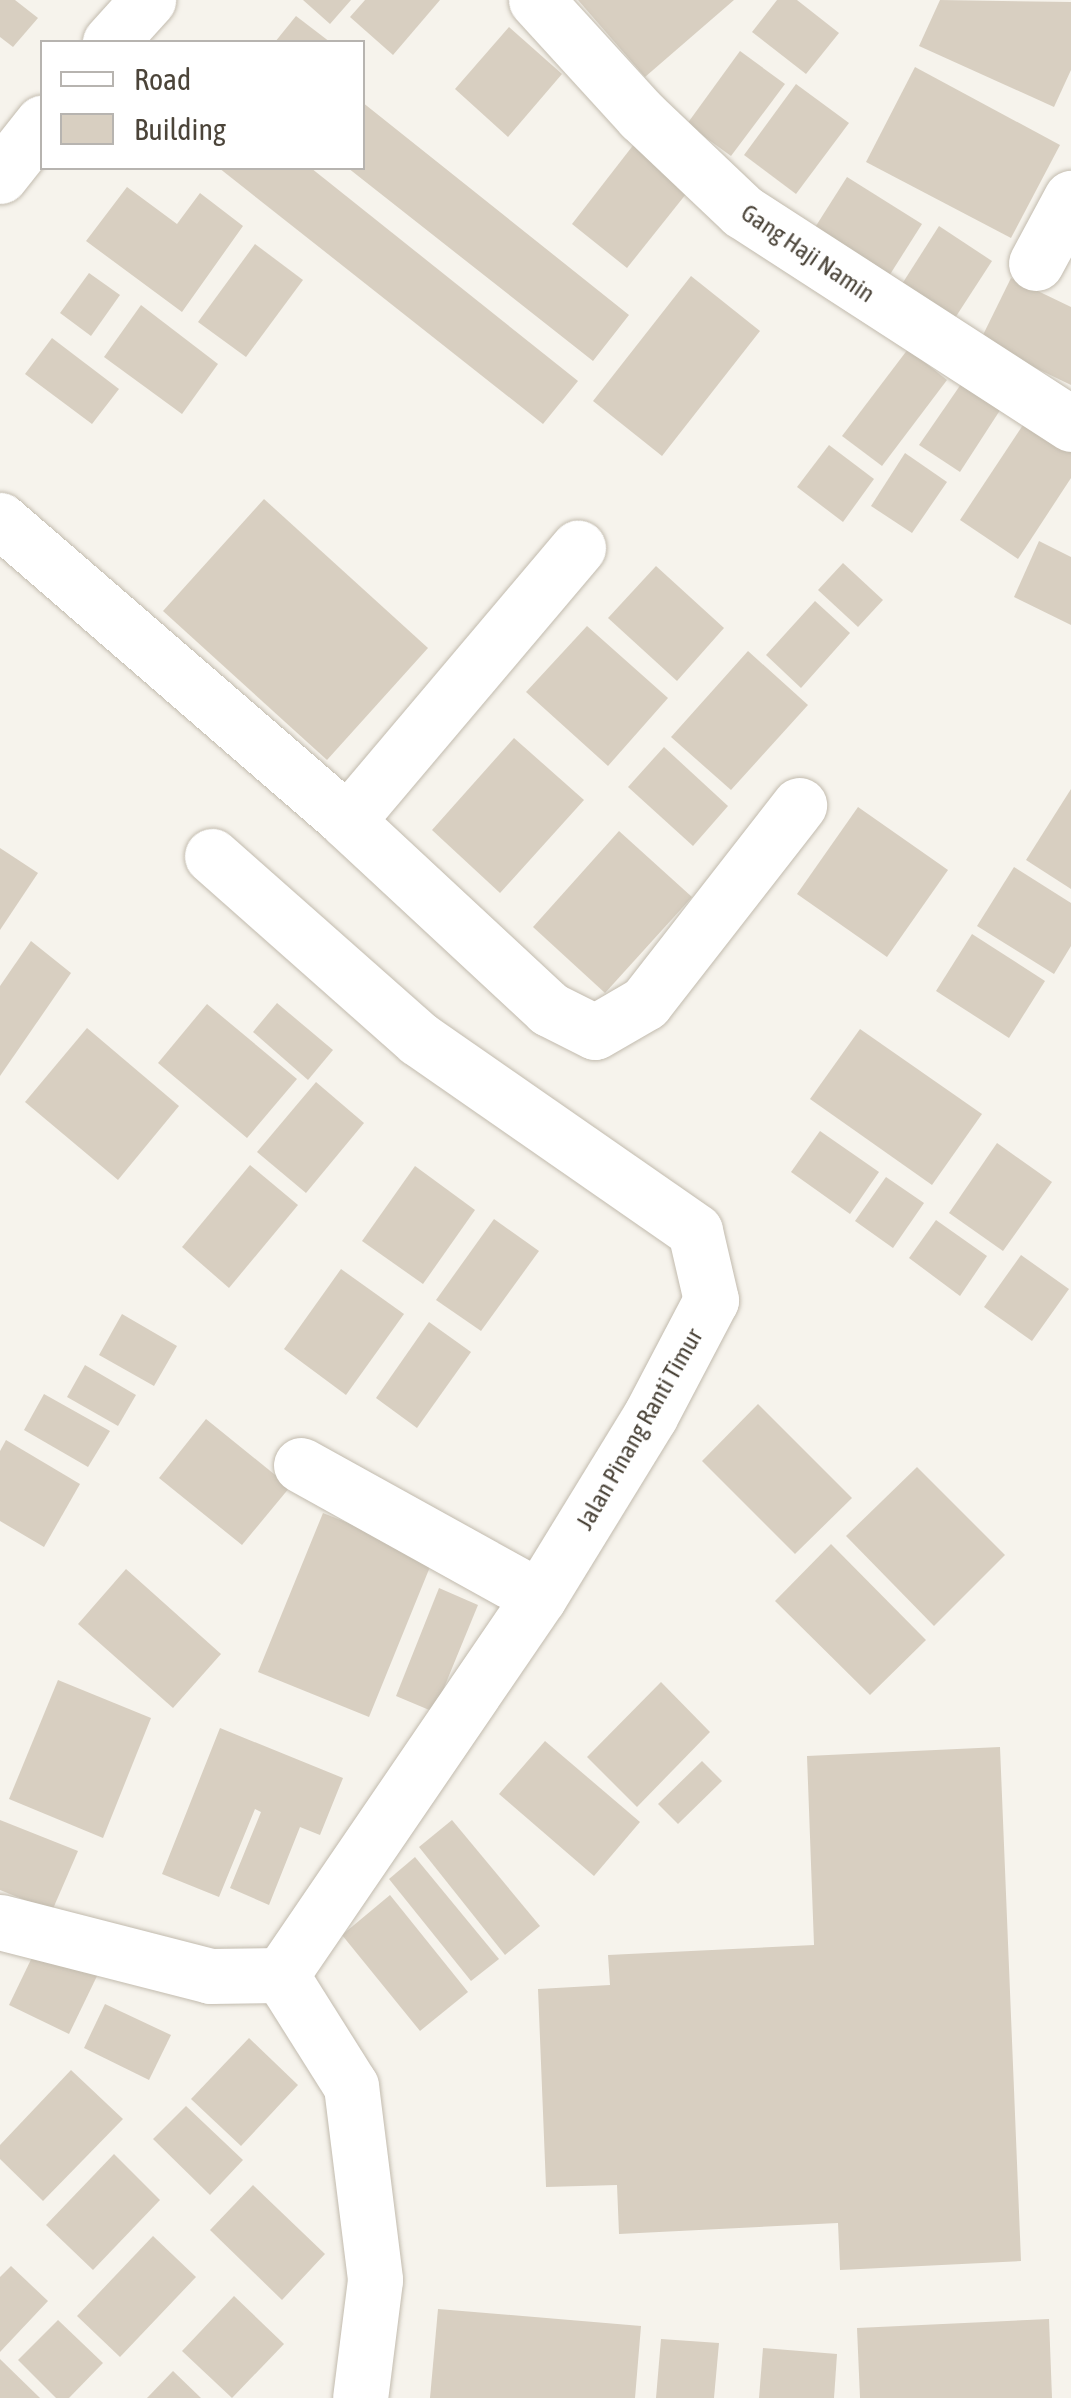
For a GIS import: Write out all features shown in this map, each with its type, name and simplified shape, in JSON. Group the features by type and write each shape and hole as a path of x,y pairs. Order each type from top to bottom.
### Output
{"street":[{"path":"112,40 148,0"},
{"name":"Gang Haji Namin","path":"536,0 642,116 742,211 1071,424"},
{"path":"0,176 40,126"},
{"path":"1036,263 1071,198"},
{"path":"0,520 347,822 549,1009 594,1032 645,1003 799,804"},
{"path":"347,822 578,548"},
{"name":"Jalan Pinang Ranti Timur","path":"212,856 419,1039 695,1231 711,1300 696,1337 538,1597 281,1975"},
{"path":"301,1464 538,1597"},
{"path":"0,1922 210,1976 281,1975 351,2086 374,2280 360,2398"}],"building":[{"path":"0,0 15,0 38,18 13,47 0,37"},
{"path":"303,0 351,0 330,24"},
{"path":"365,0 440,0 393,55 350,17"},
{"path":"578,0 734,0 645,77"},
{"path":"777,0 797,0 839,33 806,74 752,32"},
{"path":"940,0 1071,2 1071,70 1054,107 919,46"},
{"path":"296,16 327,40 277,40"},
{"path":"509,27 562,74 508,137 455,89"},
{"path":"740,51 785,84 731,156 687,124"},
{"path":"915,67 1060,145 1011,238 866,162"},
{"path":"796,84 849,123 796,194 744,155"},
{"path":"365,104 629,315 593,361 351,170 365,170"},
{"path":"638,139 694,184 627,268 572,224"},
{"path":"222,170 314,170 578,381 543,424"},
{"path":"847,177 922,224 889,276 814,229"},
{"path":"127,187 177,224 200,193 243,226 182,312 86,241"},
{"path":"939,226 992,261 955,318 902,284"},
{"path":"255,244 303,280 246,357 198,322"},
{"path":"89,273 120,295 91,336 60,313"},
{"path":"691,276 760,331 662,456 593,401"},
{"path":"1011,278 1071,307 1071,385 980,341"},
{"path":"141,305 218,364 182,414 104,357"},
{"path":"52,338 119,389 92,424 25,374"},
{"path":"908,349 947,380 882,466 842,436"},
{"path":"968,374 1006,401 960,472 919,445"},
{"path":"1033,410 1071,436 1071,478 1018,559 960,520"},
{"path":"829,445 874,479 843,522 797,487"},
{"path":"905,453 947,482 912,533 871,506"},
{"path":"264,499 428,648 327,760 163,611"},
{"path":"1039,541 1071,557 1071,625 1014,597"},
{"path":"843,563 883,600 858,627 818,590"},
{"path":"656,566 724,628 677,681 608,618"},
{"path":"815,601 850,633 801,688 766,655"},
{"path":"587,626 668,698 608,766 526,692"},
{"path":"748,651 808,705 731,790 671,737"},
{"path":"514,738 584,800 500,893 432,830"},
{"path":"664,747 728,806 693,846 628,787"},
{"path":"1071,789 1071,889 1026,860"},
{"path":"858,807 948,870 887,957 797,894"},
{"path":"619,831 692,897 605,993 533,927"},
{"path":"0,848 38,873 0,930"},
{"path":"1014,867 1071,903 1071,946 1054,974 977,926"},
{"path":"972,934 1045,981 1009,1038 936,991"},
{"path":"31,941 71,973 0,1076 0,986"},
{"path":"277,1003 333,1050 308,1080 253,1032"},
{"path":"207,1004 297,1079 247,1138 158,1063"},
{"path":"87,1028 179,1106 118,1180 25,1102"},
{"path":"860,1029 982,1114 932,1185 810,1099"},
{"path":"316,1082 364,1123 306,1193 257,1152"},
{"path":"820,1131 879,1172 850,1214 791,1172"},
{"path":"997,1143 1052,1182 1003,1251 949,1213"},
{"path":"250,1165 298,1205 229,1288 182,1247"},
{"path":"415,1166 475,1210 423,1284 362,1241"},
{"path":"886,1177 924,1203 893,1248 855,1221"},
{"path":"494,1219 539,1251 481,1331 436,1300"},
{"path":"936,1220 987,1256 960,1296 909,1258"},
{"path":"1021,1255 1069,1289 1032,1341 984,1307"},
{"path":"341,1269 404,1314 346,1395 284,1349"},
{"path":"122,1314 177,1346 154,1386 99,1355"},
{"path":"429,1322 471,1352 417,1428 376,1398"},
{"path":"85,1365 136,1395 118,1426 67,1397"},
{"path":"44,1394 110,1431 88,1467 24,1430"},
{"path":"758,1404 852,1498 795,1554 702,1461"},
{"path":"206,1419 290,1487 242,1545 159,1478"},
{"path":"6,1440 80,1484 44,1547 0,1521 0,1451"},
{"path":"917,1467 1005,1555 934,1626 846,1536"},
{"path":"323,1513 434,1557 369,1717 258,1672"},
{"path":"831,1544 926,1640 870,1695 775,1601"},
{"path":"126,1569 221,1654 173,1708 78,1624"},
{"path":"439,1588 478,1605 434,1712 396,1696"},
{"path":"58,1680 151,1718 103,1838 9,1799"},
{"path":"661,1682 710,1732 637,1807 587,1757"},
{"path":"220,1728 343,1778 320,1835 300,1827 269,1905 230,1888 261,1812 255,1809 219,1897 162,1874"},
{"path":"545,1741 640,1822 594,1876 499,1794"},
{"path":"1000,1747 1021,2261 840,2270 838,2223 619,2234 617,2185 546,2187 538,1989 610,1985 608,1955 814,1945 807,1756"},
{"path":"702,1761 722,1781 678,1824 658,1804"},
{"path":"0,1820 78,1851 52,1911 0,1890"},
{"path":"452,1820 540,1926 505,1955 419,1847"},
{"path":"415,1857 499,1959 471,1981 389,1879"},
{"path":"390,1895 468,1992 420,2031 342,1935"},
{"path":"38,1945 98,1974 69,2034 9,2005"},
{"path":"105,2004 171,2035 149,2080 84,2048"},
{"path":"249,2038 298,2085 241,2146 191,2099"},
{"path":"71,2070 123,2119 43,2201 0,2159 0,2145"},
{"path":"186,2106 243,2160 210,2195 153,2139"},
{"path":"114,2154 160,2200 93,2270 46,2225"},
{"path":"253,2185 325,2254 282,2300 210,2230"},
{"path":"153,2236 196,2277 120,2357 77,2316"},
{"path":"11,2266 48,2301 0,2352 0,2277"},
{"path":"234,2296 284,2344 232,2398 182,2351"},
{"path":"438,2309 641,2326 635,2398 430,2398"},
{"path":"1049,2319 1052,2398 860,2398 857,2328"},
{"path":"58,2320 103,2363 69,2398 56,2398 18,2360"},
{"path":"661,2339 719,2343 714,2398 656,2398"},
{"path":"763,2348 837,2354 834,2398 759,2398"},
{"path":"0,2359 40,2398 0,2398"},
{"path":"173,2371 201,2398 147,2398"}]}
